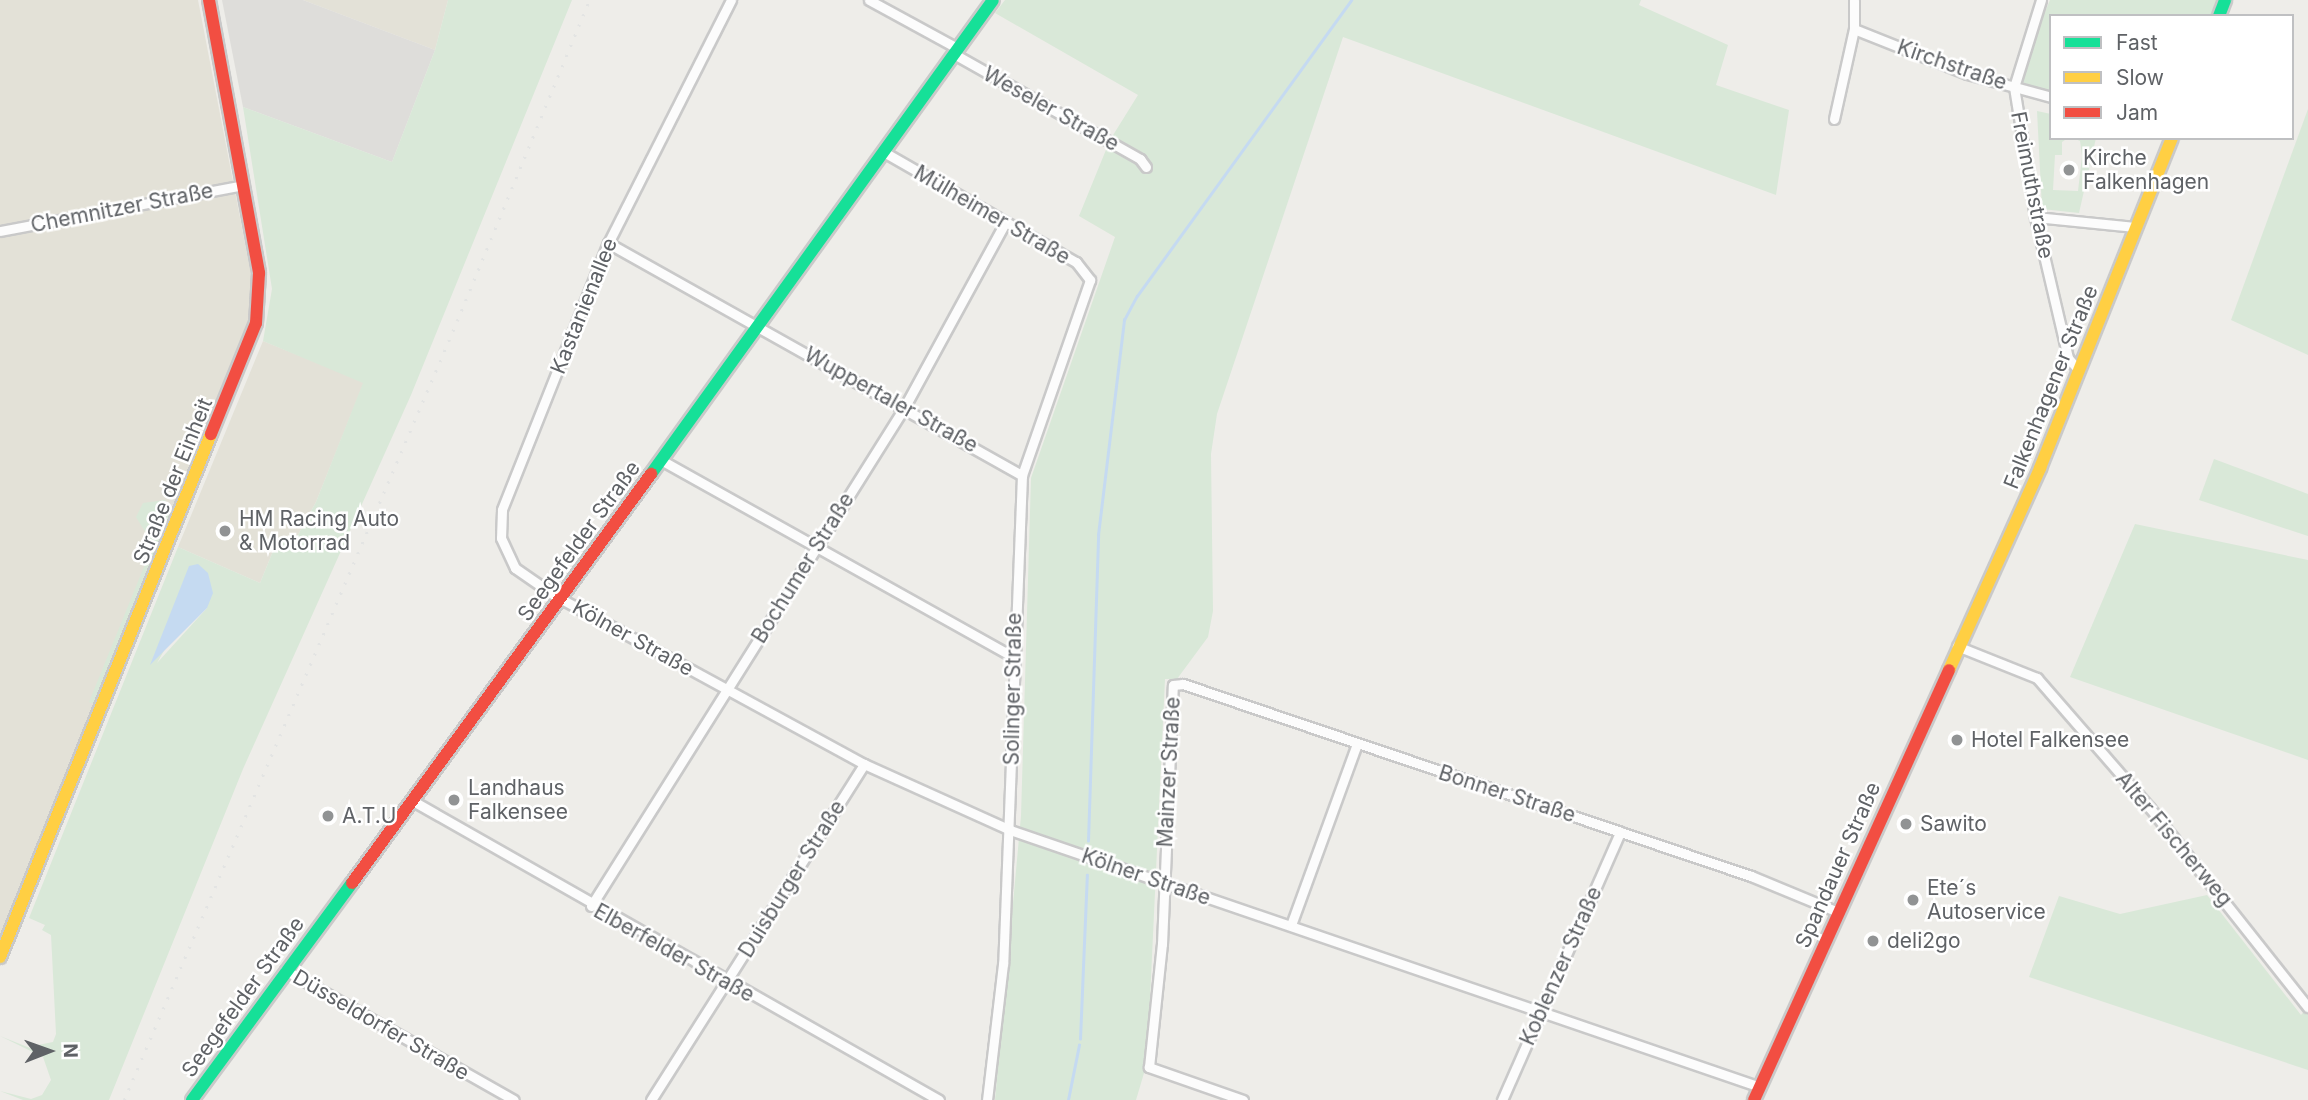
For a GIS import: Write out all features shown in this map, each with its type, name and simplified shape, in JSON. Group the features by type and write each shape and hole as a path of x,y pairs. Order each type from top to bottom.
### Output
{"street":[{"name":"Straße der Einheit","path":"0,957 253,334 258,273 209,0"},
{"name":"Kastanienallee","path":"562,598 515,568 500,538 500,523 608,243 731,0"},
{"name":"Weseler Straße","path":"869,0 1140,159 1146,167"},
{"name":"Seegefelder Straße","path":"192,1100 285,970 562,598 759,326 881,151 993,0"},
{"path":"1834,119 1854,29 1854,0"},
{"name":"Freimuthstraße","path":"2041,0 2014,87 2035,217 2068,358 2078,369"},
{"name":"Kirchstraße","path":"1854,29 1967,74 2049,96"},
{"name":"Falkenhagener Straße","path":"1957,646 2040,468 2170,140"},
{"name":"Mülheimer Straße","path":"881,151 1076,262 1085,270 1090,288"},
{"name":"Chemnitzer Straße","path":"0,231 243,185"},
{"path":"2035,217 2136,227"},
{"name":"Bochumer Straße","path":"591,905 904,408 1005,223"},
{"name":"Wuppertaler Straße","path":"608,243 1022,475"},
{"name":"Solinger Straße","path":"987,1100 1003,964 1022,475 1046,398 1090,288"},
{"path":"661,460 1014,657"},
{"name":"Kölner Straße","path":"562,598 864,764 1010,830 1164,885 1291,925 1760,1087"},
{"name":"Spandauer Straße","path":"1754,1100 1957,646"},
{"name":"Alter Fischerweg","path":"1957,646 2037,678 2240,919 2306,1007"},
{"name":"Bonner Straße","path":"1173,685 1182,684 1356,746 1620,832 1838,912"},
{"name":"Mainzer Straße","path":"1173,685 1164,885 1149,1067 1243,1100"},
{"path":"1291,925 1356,746"},
{"name":"Duisburger Straße","path":"651,1100 864,764"},
{"name":"Elberfelder Straße","path":"413,801 727,983 939,1100"},
{"name":"Koblenzer Straße","path":"1502,1100 1620,832"},
{"name":"Düsseldorfer Straße","path":"285,970 514,1100"}],"shaded area":[{"path":"0,0 198,0 254,290 251,322 0,943"},
{"path":"222,0 303,0 435,50 392,162 243,107"},
{"path":"303,0 448,0 435,50"},
{"path":"263,341 364,382 316,502 293,544 278,539 260,583 178,547"}],"green space":[{"path":"448,0 572,0 411,395 243,769 109,1100 23,1100 0,1091 31,1099 42,1095 51,1080 43,1057 0,1036 35,1050 38,1045 53,1042 56,1034 51,935 42,930 45,925 29,918 178,547 260,583 278,539 293,544 316,502 363,383 263,341 272,289 243,107 392,162 435,50","holes":["208,573 207,608 157,663"]},
{"path":"1005,0 1641,0 1639,5 1728,45 1716,85 1789,110 1776,195 1343,37 1217,414 1211,454 1213,611 1208,637 1177,679 1165,679 1147,1063 1136,1100 995,1100 1021,816 1031,478 1115,237 1079,216 1110,140 1138,95 995,13"},
{"path":"2050,0 2218,0 2213,14 2049,14 2049,91 2021,82 2021,69"},
{"path":"2308,109 2308,355 2231,320"},
{"path":"2037,111 2049,114 2049,140 2065,140 2062,142 2062,155 2055,155 2053,190 2078,191 2082,156 2078,140 2096,140 2079,213 2042,209"},
{"path":"2214,459 2308,494 2308,536 2199,500"},
{"path":"165,500 175,514 97,705 89,702 150,552 149,538 136,517 143,503"},
{"path":"2135,524 2308,560 2308,760 2070,677"},
{"path":"2207,895 2301,1015 2308,1007 2308,1070 2029,977 2059,896 2120,914"}],"water":[{"path":"198,564 208,573 213,593 207,608 150,665 189,566"}],"waterway":[{"path":"1088,841 1098,535 1124,320 1137,296 1351,0"},
{"path":"1080,1039 1087,875"},
{"path":"1068,1100 1079,1045"}],"railway":[{"path":"124,1100 457,321 589,0"}],"traffic: fast":[{"path":"651,474 993,0"},
{"path":"2220,14 2225,0"},
{"path":"192,1100 352,883"}],"traffic: slow":[{"path":"1949,670 2040,468 2171,140"},
{"path":"0,957 211,434"}],"traffic: jam":[{"path":"209,0 259,273 256,323 211,434"},
{"path":"352,883 651,474"},
{"path":"1754,1100 1949,670"}],"place":[{"name":"Kirche Falkenhagen","path":"2069,170"},
{"name":"HM Racing Auto & Motorrad","path":"225,531"},
{"name":"Hotel Falkensee","path":"1957,740"},
{"name":"Landhaus Falkensee","path":"454,800"},
{"name":"A.T.U","path":"328,816"},
{"name":"Sawito","path":"1906,824"},
{"name":"Ete´s Autoservice","path":"1913,900"},
{"name":"deli2go","path":"1873,941"}]}
